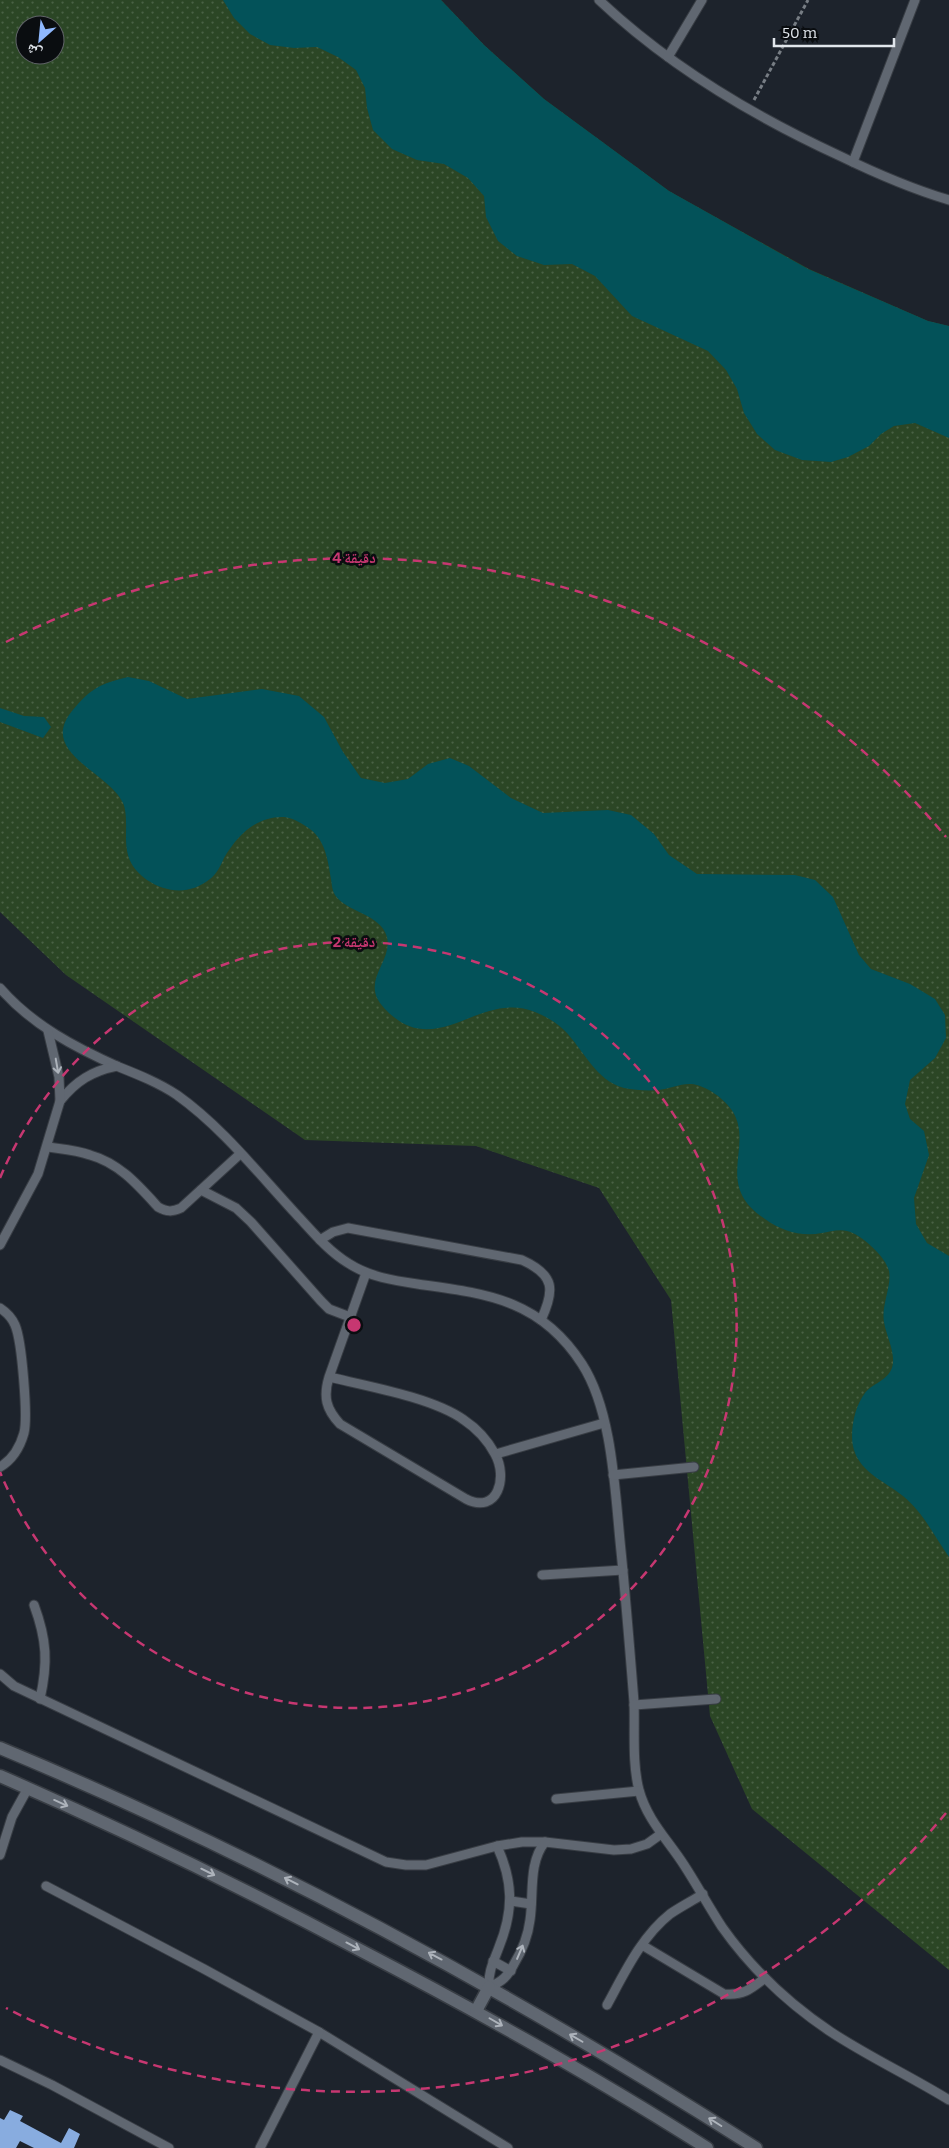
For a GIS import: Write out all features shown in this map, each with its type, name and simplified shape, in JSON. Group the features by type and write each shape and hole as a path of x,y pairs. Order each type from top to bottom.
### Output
{"street":[{"path":"0,1748 140,1808 325,1898 489,1987 662,2088 756,2148"},
{"path":"0,1776 215,1875 476,2011 648,2110 707,2148"},
{"path":"476,2011 489,1987"}],"lane":[{"path":"599,0 668,57 749,109 853,162 908,186 949,200"},
{"path":"668,57 702,0"},
{"path":"853,162 914,0"},
{"path":"0,988 26,1014 48,1031 117,1066 146,1077 173,1093 198,1112 320,1240 341,1259 366,1273 390,1280 496,1297 519,1306 541,1320 564,1340 583,1365 597,1393 604,1423 613,1475 623,1570 634,1705 637,1774 640,1791 648,1814 703,1894 721,1924 765,1978 827,2030 862,2052 949,2100"},
{"path":"0,1245 28,1196 48,1147 60,1101 59,1077 48,1031"},
{"path":"60,1101 84,1077 100,1070 117,1066"},
{"path":"48,1147 89,1154 106,1160 120,1169 158,1207 165,1211 174,1212 181,1208 240,1154"},
{"path":"201,1190 236,1208 251,1222 329,1309 350,1317"},
{"path":"320,1240 333,1232 348,1228 522,1260 536,1267 547,1278 552,1293 541,1320"},
{"path":"330,1377 391,1392 440,1407 464,1419 482,1436 496,1454 499,1467 499,1490 494,1498 485,1503 474,1503 340,1424 331,1414 326,1403 326,1390 330,1377 350,1317 366,1273"},
{"path":"0,1308 6,1312 15,1324 19,1339 25,1413 24,1431 18,1449 6,1464 0,1467"},
{"path":"496,1454 604,1423"},
{"path":"613,1475 694,1467"},
{"path":"542,1575 623,1570"},
{"path":"34,1605 42,1628 46,1652 45,1676 40,1699"},
{"path":"0,1674 14,1686 40,1699 386,1862 426,1865 497,1846 522,1842 545,1842 614,1850 631,1849 647,1844 661,1834"},
{"path":"634,1705 716,1699"},
{"path":"0,1856 12,1817 28,1788"},
{"path":"556,1799 640,1791"},
{"path":"497,1846 510,1882 511,1901 505,1932 490,1969 489,1987 498,1984 511,1971 526,1938 535,1859 545,1842"},
{"path":"46,1886 319,2032 508,2148"},
{"path":"607,2006 642,1945 670,1914 703,1894"},
{"path":"511,1901 531,1904"},
{"path":"642,1945 724,1994 736,1995 747,1992 765,1978"},
{"path":"493,1961 511,1971"},
{"path":"260,2148 319,2032"},
{"path":"0,2060 52,2085 168,2148"}],"path":[{"path":"749,109 808,0"}],"green space":[{"path":"0,0 441,0 484,45 544,99 669,191 809,269 928,321 949,326 949,1970 752,1809 710,1716 671,1300 599,1188 476,1146 305,1140 66,975 0,912"}],"water":[{"path":"223,0 441,0 484,45 544,99 669,191 808,269 928,321 949,326 949,438 915,423 894,426 881,434 869,446 848,457 831,462 802,460 775,450 757,434 744,413 737,389 726,370 708,351 632,316 595,276 572,264 544,265 517,256 498,241 486,217 484,196 468,178 444,164 417,160 392,149 373,130 367,108 365,88 356,70 338,57 317,47 294,48 270,45 250,34 234,18"},
{"path":"128,677 149,681 187,699 262,689 299,696 324,717 343,752 361,778 385,783 408,779 428,764 450,758 469,766 511,798 543,813 608,810 631,815 654,834 669,855 697,874 795,875 815,880 833,897 859,955 871,969 910,984 935,999 945,1015 946,1038 935,1058 910,1080 905,1104 910,1119 924,1131 929,1155 914,1198 916,1224 927,1243 949,1256 949,1557 917,1509 903,1496 868,1471 857,1458 854,1450 852,1429 855,1413 861,1399 869,1389 886,1377 892,1369 893,1363 883,1316 890,1277 887,1265 878,1253 866,1241 847,1231 837,1230 807,1234 785,1230 765,1219 750,1206 741,1193 738,1179 737,1166 740,1139 738,1125 733,1112 725,1102 704,1087 688,1084 654,1090 637,1090 614,1084 591,1064 558,1024 535,1012 515,1008 495,1010 440,1028 422,1029 403,1023 384,1008 377,998 375,989 378,972 388,946 387,937 383,929 371,918 347,906 335,895 322,843 313,832 299,822 284,817 274,818 265,820 248,829 235,842 212,877 195,888 170,890 147,880 133,866 128,856 126,815 123,803 104,781 79,761 69,750 64,739 64,726 72,711 85,697 103,685"},
{"path":"0,708 24,716 44,717 51,727 43,738 0,722"}],"building":[{"path":"10,2110 23,2116 20,2121 61,2143 69,2128 80,2134 74,2148 34,2148 20,2141 16,2148 0,2148 0,2118 4,2120"}]}
